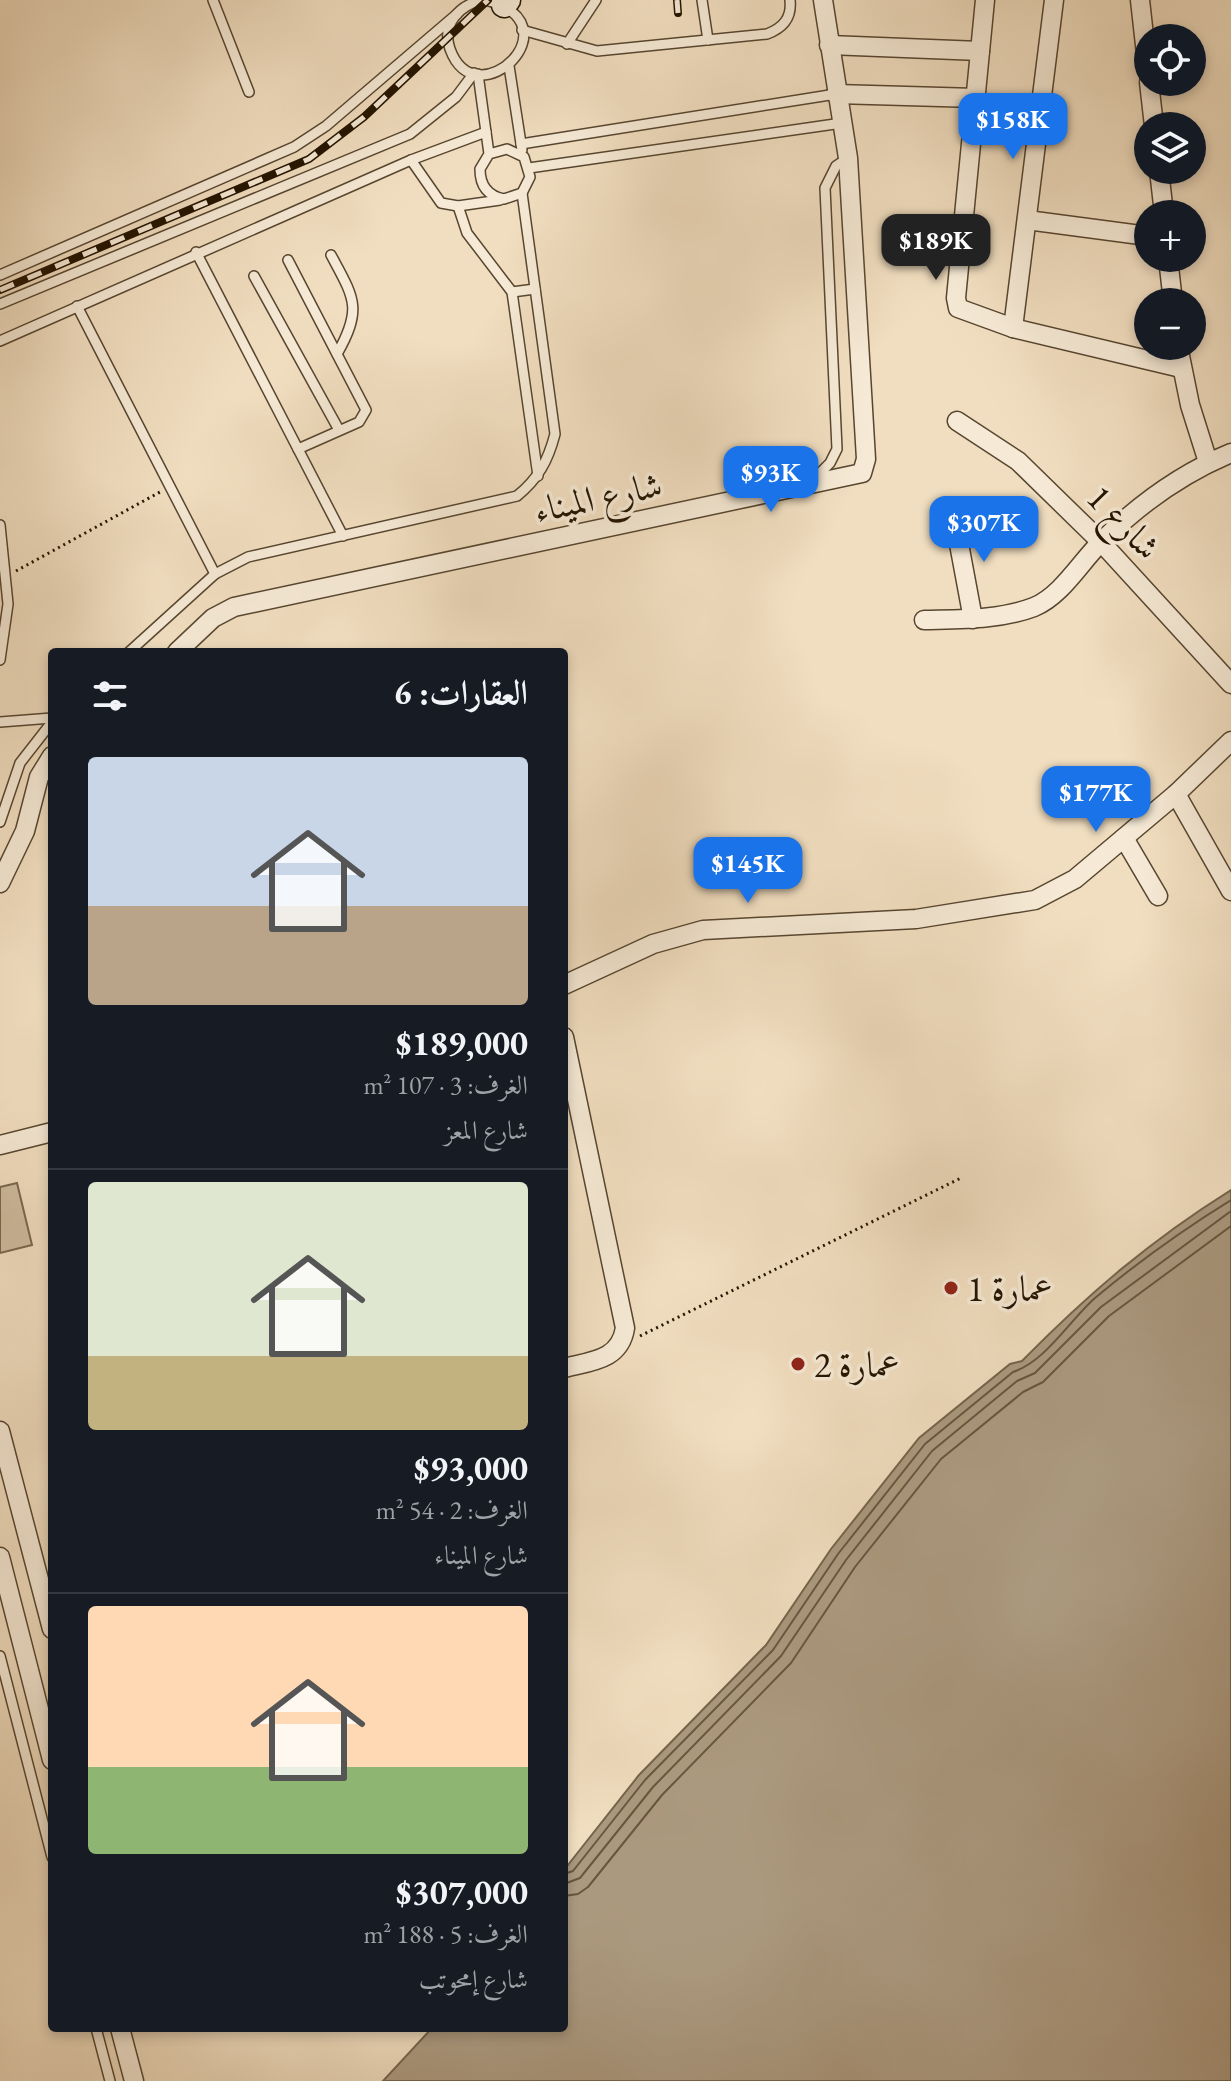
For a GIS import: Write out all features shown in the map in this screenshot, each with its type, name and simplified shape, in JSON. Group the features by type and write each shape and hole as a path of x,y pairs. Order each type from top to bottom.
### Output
{"street":[{"name":"شارع الميناء","path":"181,648 213,618 234,607 806,485 857,477 865,467 848,158 823,0"},
{"path":"985,0 956,302 964,313 1013,328 1181,368"},
{"path":"1013,328 1054,0"},
{"path":"1140,0 1143,24"},
{"path":"829,45 980,51"},
{"path":"836,94 976,98"},
{"path":"1027,220 1134,234"},
{"path":"1180,360 1208,462"},
{"name":"شارع 1","path":"957,421 1018,461 1101,542 1231,684"},
{"path":"924,620 973,619 1022,610 1048,599 1101,542 1155,494 1208,462 1231,453"},
{"path":"954,517 973,619"},
{"path":"568,983 653,944 703,930 954,914 1012,906 1054,893 1176,794 1231,741"},
{"path":"0,883 25,831 39,777 48,762"},
{"path":"1176,794 1231,891"},
{"path":"1124,838 1158,896"},
{"path":"568,1056 625,1328 622,1345 612,1355 568,1367"},
{"path":"0,1145 48,1133"},
{"path":"0,1431 48,1614"},
{"path":"0,1557 48,1744"},
{"path":"121,2032 134,2081"}],"lane":[{"path":"213,0 249,92"},
{"path":"567,44 596,0"},
{"path":"702,0 708,40"},
{"path":"522,30 597,51 767,34 779,29 788,19 790,0"},
{"path":"0,275 294,147 326,126 457,14 474,2 495,1 519,20 521,50 509,66 489,75 463,67 450,48 450,24 457,14"},
{"path":"411,160 435,197 449,206 504,199 522,193 527,186 529,168 521,144 509,66"},
{"path":"476,73 489,154 480,169 480,178 488,193 504,199"},
{"path":"0,304 410,134 456,97 476,73"},
{"path":"521,144 836,94"},
{"path":"529,168 842,123"},
{"path":"0,341 196,252 411,160 486,132"},
{"path":"489,154 507,149 524,157"},
{"path":"806,485 819,476 837,449 825,188 828,176 848,158"},
{"path":"133,648 215,574 248,557 517,496 538,476 549,456 555,434 522,193"},
{"path":"458,206 467,233 512,292 538,476"},
{"path":"196,252 343,536"},
{"path":"331,255 354,299 347,337 337,354"},
{"path":"288,260 366,410 363,419 298,449"},
{"path":"254,276 339,430"},
{"path":"512,292 535,289"},
{"path":"77,306 215,574"},
{"path":"0,525 8,604 0,660"},
{"path":"0,618 8,604"},
{"path":"0,722 48,720"},
{"path":"0,822 20,763 48,725"},
{"path":"0,1656 48,1842"},
{"path":"97,2032 110,2081"}],"path":[{"path":"6,577 171,487"},
{"path":"622,1345 963,1177"}],"shaded area":[{"path":"17,1183 32,1245 0,1253 0,1187"}],"water":[{"path":"1231,1190 1231,2081 383,2081 428,2032 568,2032 568,1865 639,1775 766,1645 831,1549 919,1438 1010,1364 1022,1361 1096,1291 1147,1248"}],"railway":[{"path":"0,290 309,159 364,117 488,0"},
{"path":"677,0 678,13"}],"place":[{"name":"عمارة 1","path":"951,1288"},
{"name":"عمارة 2","path":"798,1364"}]}
